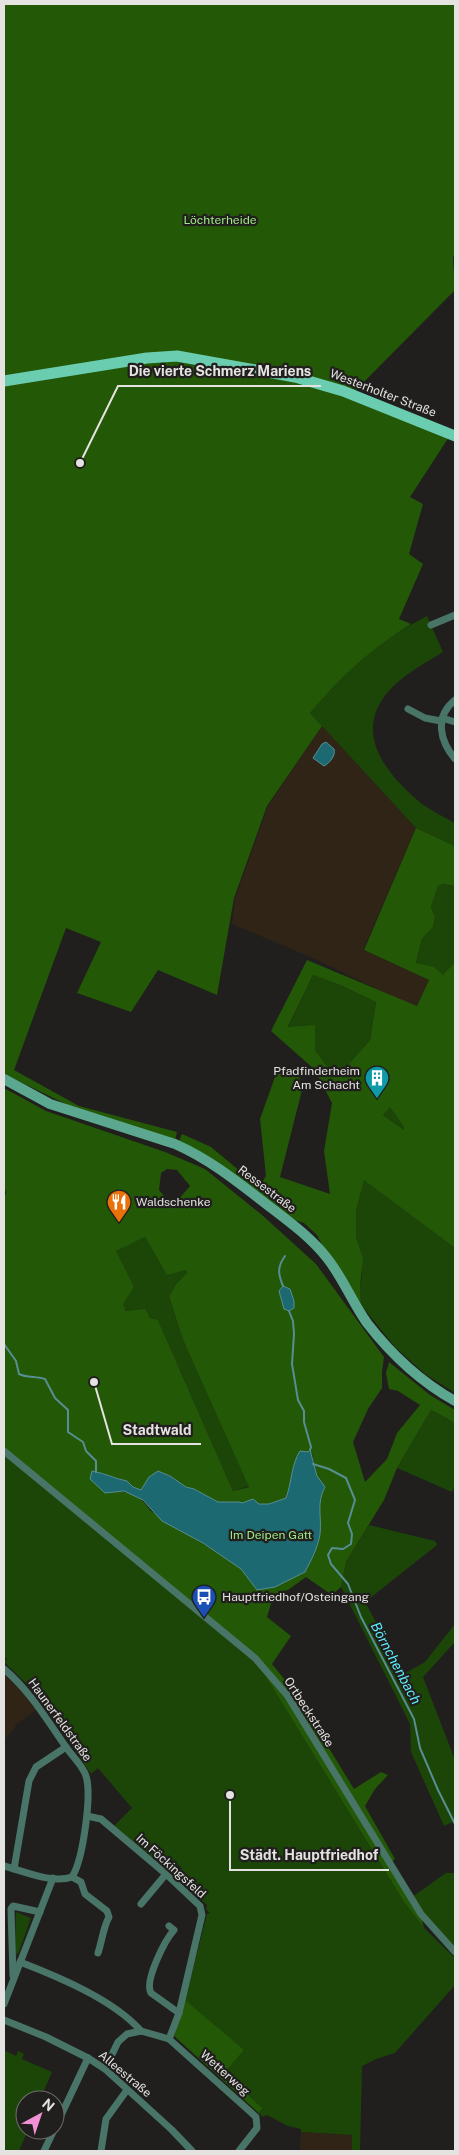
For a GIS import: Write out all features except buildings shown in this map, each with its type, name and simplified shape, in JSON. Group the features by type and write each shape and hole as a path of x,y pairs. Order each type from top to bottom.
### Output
{"main road":[{"name":"Westerholter Straße","path":"4,382 147,358 176,356 295,377 343,391 455,436"},
{"name":"Ressestraße","path":"4,1079 50,1104 175,1144 225,1173 290,1222 315,1245 327,1258 367,1322 387,1346 418,1376 455,1400"}],"street":[{"path":"431,625 455,615"},
{"path":"455,700 445,710 442,720 443,740 455,760"},
{"path":"408,709 425,718 455,722"},
{"name":"Ortbeckstraße","path":"4,1450 255,1658 271,1674 287,1695 421,1914 455,1952"},
{"name":"Haunerfeldstraße","path":"4,1670 28,1693 86,1774 89,1790 87,1816 78,1868 72,1877"},
{"path":"14,1869 29,1781 36,1768 66,1747"},
{"name":"Im Föckingsfeld","path":"87,1816 100,1819 166,1874 200,1906 202,1915 179,2013 170,2039"},
{"path":"4,1866 65,1880 72,1877 81,1882 85,1894 107,1911 109,1917 104,1925 98,1953"},
{"path":"141,1904 166,1874"},
{"path":"4,2004 54,1878"},
{"path":"14,1979 11,1910 13,1906 17,1906 40,1912"},
{"path":"169,1926 174,1930 164,1941 162,1953 153,1966 148,1989 179,2013"},
{"name":"Wetterweg","path":"20,1962 73,1985 130,2018 141,2031 170,2039 256,2117 257,2128 239,2151"},
{"name":"Alleestraße","path":"4,2020 88,2058 106,2069 192,2151"},
{"path":"106,2069 118,2042 128,2034 141,2031"},
{"path":"65,2106 88,2058"},
{"path":"101,2151 106,2120 127,2090"}],"shaded area":[{"path":"322,726 416,828 363,950 429,980 417,1006 395,998 313,958 232,924 235,898 268,806"},
{"path":"4,1674 17,1686 36,1710 15,1725 6,1738 4,1736"},
{"path":"301,2132 352,2135 352,2151 300,2151"}],"green space":[{"name":"Löchterheide","path":"4,4 455,4 455,255 453,257 455,290 352,394 453,435 447,440 410,497 423,504 409,554 423,564 399,619 411,624 381,644 357,664 310,713 322,726 267,806 234,898 217,995 158,970 131,1012 77,993 101,942 66,928 14,1070 79,1106 177,1132 175,1140 78,1110 4,1074"},
{"path":"427,616 443,652 409,673 387,692 375,715 373,729 375,744 381,757 399,782 422,804 455,823 455,846 416,828 310,713 363,658 392,636"},
{"path":"416,828 455,846 455,886 442,884 438,886 431,907 435,917 433,927 422,939 416,963 434,967 443,975 454,963 455,958 455,1248 364,1180 356,1211 356,1238 363,1258 360,1286 361,1305 324,1249 317,1235 304,1223 291,1219 179,1141 182,1134 211,1147 259,1187 266,1176 260,1119 276,1074 298,1070 302,1090 280,1177 330,1194 324,1151 332,1103 314,1069 271,1031 307,960 417,1006 429,980 364,950","holes":["313,975 376,1002 370,1040 346,1067 330,1070 315,1050 315,1025 288,1027","390,1107 404,1127 404,1130 383,1115"]},
{"path":"441,884 455,886 455,963 443,975 416,964 422,939 433,927 435,917 431,907 438,886"},
{"path":"313,975 376,1002 370,1040 346,1067 330,1070 315,1050 288,1028"},
{"path":"4,1088 46,1111 165,1152 205,1169 262,1215 316,1264 384,1357 382,1388 368,1409 353,1442 365,1482 387,1459 397,1433 420,1405 398,1391 389,1389 386,1373 389,1362 430,1395 455,1410 455,1423 431,1410 397,1468 384,1500 346,1562 341,1587 332,1595 306,1577 288,1590 274,1594 267,1617 291,1636 272,1664 294,1691 354,1789 381,1772 388,1775 375,1789 365,1806 395,1859 389,1865 420,1914 424,1928 404,1902 255,1659 4,1448 4,1199 6,1193 4,1185","holes":["167,1169 177,1170 190,1186 178,1200 166,1198 159,1190 161,1173","145,1237 167,1275 186,1270 187,1273 176,1284 169,1297 183,1340 249,1487 233,1491 158,1320 150,1318 145,1309 126,1311 123,1304 134,1287 116,1251","312,1454 317,1476 325,1487 320,1496 319,1507 257,1590 241,1569 151,1511 136,1496 126,1492 105,1493 90,1478 93,1471 97,1472 127,1481 141,1491 149,1477 170,1476 186,1487 194,1489 218,1502 269,1504 286,1498 291,1483 292,1470"]},
{"path":"390,1106 404,1127 404,1130 383,1115"},
{"path":"364,1179 455,1248 455,1393 425,1374 395,1347 361,1305 360,1286 362,1274 356,1238 356,1211"},
{"path":"145,1237 167,1274 186,1270 187,1273 176,1284 169,1298 183,1340 249,1486 233,1491 158,1320 128,1313 122,1304 116,1250"},
{"path":"431,1410 455,1423 455,1485 452,1492 397,1468"},
{"path":"4,1453 255,1659 404,1902 424,1928 455,1958 455,1985 395,2053 362,2066 360,2151 352,2151 352,2135 301,2132 301,2129 288,2126 267,2115 263,2117 220,2078 185,2000 207,1914 210,1913 206,1909 207,1905 175,1877 182,1868 169,1858 152,1858 114,1826 132,1808 98,1768 91,1774 33,1690 4,1662 7,1659 4,1656"},
{"path":"369,1525 435,1541 437,1545 365,1602 404,1674 425,1662 455,1624 455,1642 423,1677 455,1760 455,1826 453,1822 444,1826 411,1752 410,1724 341,1587 346,1562"},
{"path":"446,1873 455,1873 455,1952 441,1938 412,1897"},
{"path":"16,1912 31,1918 19,1952 15,1956"},
{"path":"185,2000 244,2050 224,2073 262,2108 259,2113 174,2036"},
{"path":"4,2050 16,2056 18,2051 24,2054 22,2059 52,2072 44,2090 15,2090 15,2140 24,2140 19,2151 4,2151"}],"water":[{"path":"326,742 334,749 334,754 332,759 324,766 313,758 322,744"},
{"path":"283,1286 290,1289 294,1301 294,1308 289,1311 284,1309 279,1291"},
{"path":"310,1450 317,1476 325,1487 321,1499 320,1534 316,1549 305,1572 275,1587 257,1590 241,1569 203,1543 162,1521 143,1500 124,1491 105,1493 90,1479 92,1471 97,1472 127,1481 133,1487 141,1490 149,1477 158,1471 218,1502 242,1503 253,1499 259,1504 269,1504 286,1498 297,1456 300,1451 308,1452"}],"waterway":[{"path":"283,1286 279,1271 285,1256"},
{"path":"289,1311 293,1321 294,1334 292,1364 298,1400 304,1411 304,1422 311,1447 310,1450"},
{"path":"4,1344 16,1361 19,1374 45,1379 55,1398 68,1410 68,1432 83,1442 86,1451 96,1461 96,1472"},
{"name":"Börnchenbach","path":"313,1464 329,1469 346,1478 355,1500 348,1523 352,1534 351,1544 343,1549 332,1548 328,1555 331,1564 348,1584 361,1617 414,1719 420,1748 455,1824"}],"place":[{"name":"Die vierte Schmerz Mariens","path":"80,463"},
{"name":"Pfadfinderheim Am Schacht","path":"377,1099"},
{"name":"Waldschenke","path":"119,1223"},
{"name":"Stadtwald","path":"94,1382"},
{"name":"Hauptfriedhof/Osteingang","path":"204,1618"},
{"name":"Städt. Hauptfriedhof","path":"230,1795"}],"park label":[{"name":"Im Deipen Gatt","path":"271,1535"}]}
